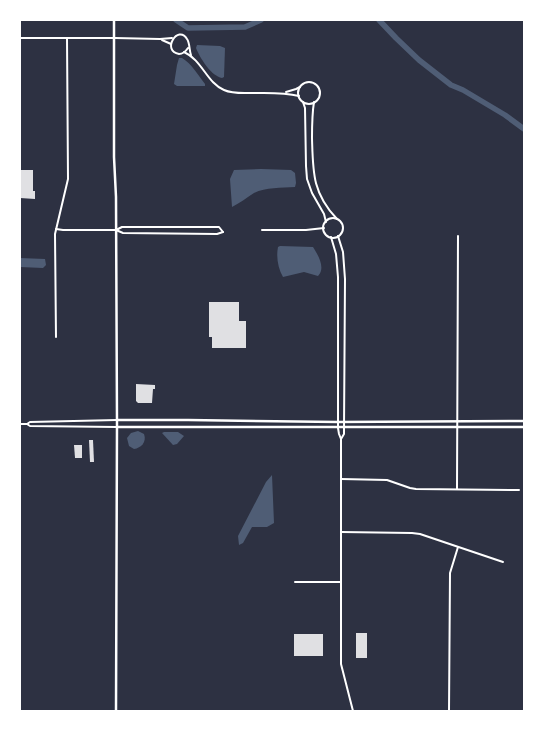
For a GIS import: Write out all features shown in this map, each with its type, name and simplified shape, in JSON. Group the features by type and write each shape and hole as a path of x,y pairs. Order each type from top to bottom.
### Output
{"main road":[{"path":"114,20 117,420 116,711"},
{"path":"117,420 524,421"},
{"path":"117,427 524,427"}],"street":[{"path":"20,38 160,39 180,35 189,42 188,48 192,57 221,89 236,93 284,93 299,96"},
{"path":"174,37 171,48 176,52 182,54 188,48"},
{"path":"56,337 55,234 68,179 67,38"},
{"path":"160,39 171,44"},
{"path":"184,52 192,57"},
{"path":"284,93 309,82 318,87 319,97 314,102 312,113 314,179 325,203 337,219 342,222 343,228 338,236 331,237 326,234 324,214 312,193 307,179 305,108 299,96 298,90 300,86"},
{"path":"303,102 314,102"},
{"path":"326,222 331,218 337,219"},
{"path":"56,229 116,230 123,233 217,234 223,232 219,227 122,227 116,230"},
{"path":"262,230 324,228"},
{"path":"338,236 345,279 344,434 341,439"},
{"path":"457,489 458,236"},
{"path":"331,237 338,267 338,428 341,439 341,664 353,711"},
{"path":"26,424 30,422 117,420"},
{"path":"20,424 30,426 117,427"},
{"path":"341,479 387,480 416,489 519,490"},
{"path":"341,532 420,534 503,562"},
{"path":"449,711 450,573 458,547"},
{"path":"295,582 341,582"}],"water":[{"path":"197,45 225,48 224,77 218,77 206,66 196,48"},
{"path":"179,58 186,60 192,66 205,86 177,86 174,84"},
{"path":"234,170 291,170 295,173 295,187 259,191 232,207 230,179"},
{"path":"278,247 313,247 321,265 318,276 304,272 283,277 277,259"},
{"path":"20,258 45,259 46,265 43,268 20,267"},
{"path":"138,431 144,434 145,440 141,446 134,449 129,446 127,438 131,433"},
{"path":"178,432 184,436 177,444 173,445 162,433"},
{"path":"272,475 274,523 267,527 252,527 243,543 239,545 238,536 266,482"}],"building":[{"path":"20,170 33,170 35,199 20,198"},
{"path":"209,302 239,302 239,321 246,321 246,348 212,348 212,337 209,337"},
{"path":"136,384 155,385 152,403 138,403 136,401"},
{"path":"89,440 93,440 94,462 90,462"},
{"path":"74,445 82,445 82,458 75,458"},
{"path":"356,633 367,633 367,658 356,658"},
{"path":"294,634 323,634 323,656 294,656"}],"waterway":[{"path":"176,20 188,28 245,27 261,20"},
{"path":"379,20 419,60 451,85 505,115 524,129"}]}
